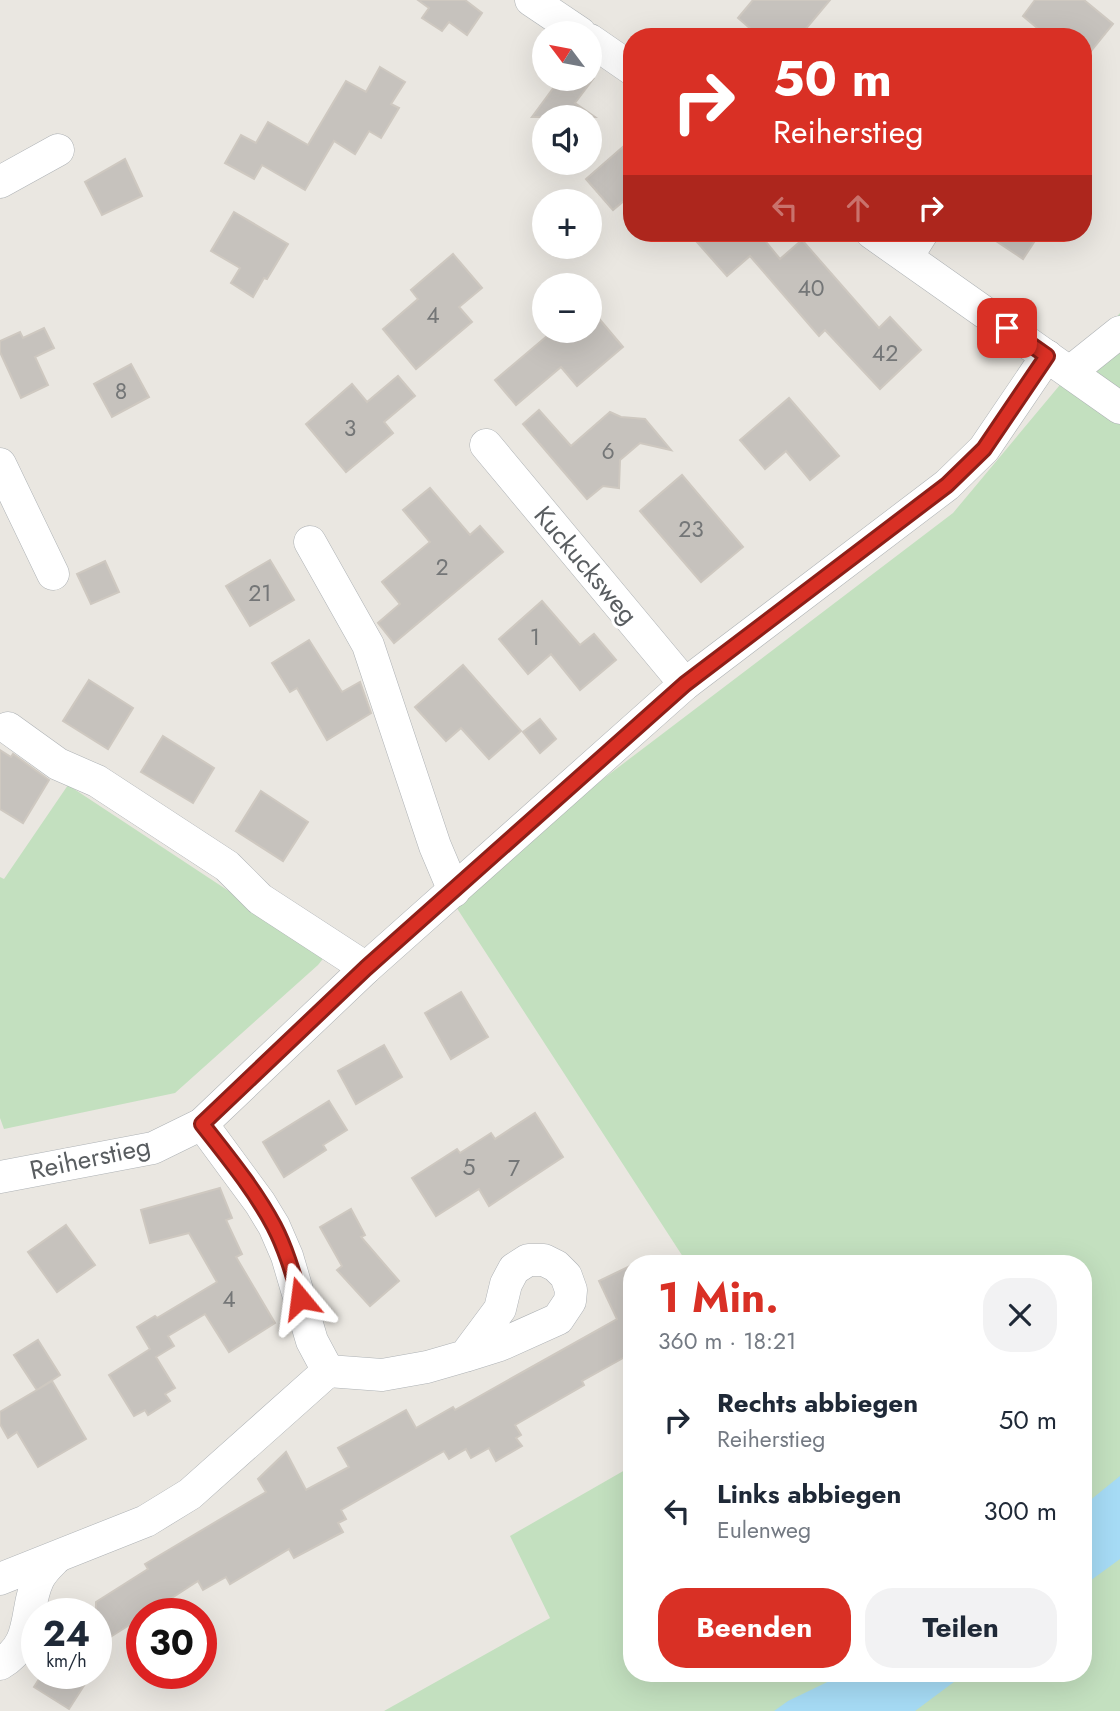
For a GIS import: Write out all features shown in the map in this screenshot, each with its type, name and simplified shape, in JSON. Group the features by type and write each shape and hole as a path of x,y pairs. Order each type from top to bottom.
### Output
{"street":[{"path":"531,0 571,18"},
{"path":"602,48 623,63"},
{"path":"0,182 58,150"},
{"path":"914,245 1058,364 1120,408"},
{"name":"Reiherstieg","path":"0,1177 153,1147 202,1124 366,968 685,684 947,485 984,449 1058,364 1120,332"},
{"name":"Kuckucksweg","path":"486,445 685,684"},
{"path":"0,464 53,574"},
{"path":"310,542 368,645 435,846 454,891"},
{"path":"8,728 58,764 97,780 227,866 260,899 366,968"},
{"path":"202,1124 274,1226 287,1256 312,1341 328,1371"},
{"path":"0,1579 146,1521 190,1494 328,1371 382,1375 427,1367 465,1356"},
{"path":"0,1664 13,1655 23,1640 29,1623 34,1591 40,1577 56,1558"}],"green space":[{"path":"1120,313 1120,1711 384,1711 550,1618 510,1536 623,1471 623,1682 1092,1682 1092,1255 682,1255 449,896 953,513"},
{"path":"68,785 326,955 175,1093 4,1129 0,1118 0,877 4,879"}],"water":[{"path":"1120,1476 1120,1559 1092,1579 1092,1499"},
{"path":"827,1682 954,1682 915,1711 774,1711 788,1701"}],"building":[{"path":"418,0 465,0 482,13 467,35 449,22 442,31 422,18 429,8"},
{"path":"753,0 830,0 807,28 750,28 738,18"},
{"path":"1035,0 1084,0 1113,24 1092,50 1092,28 1037,28 1023,16"},
{"path":"380,67 405,82 391,104 399,108 381,138 369,131 355,154 334,141 305,190 262,165 254,179 225,163 241,135 256,143 268,122 308,145 346,81 366,92"},
{"path":"551,91 584,91 575,103 578,105 541,105"},
{"path":"623,147 623,202 613,210 602,197 602,189 595,189 586,179 591,175 602,175 602,165"},
{"path":"125,159 142,196 102,215 85,182"},
{"path":"234,212 288,244 253,297 231,283 240,268 211,251"},
{"path":"697,242 766,242 780,259 800,242 804,242 879,328 890,317 921,350 880,389 825,330 819,336 750,256 727,276"},
{"path":"998,242 1034,242 1023,259"},
{"path":"453,254 482,288 459,307 472,322 416,369 383,329 418,299 411,290"},
{"path":"602,322 623,347 577,386 561,367 516,405 495,380 539,343 602,343"},
{"path":"44,328 54,348 35,357 48,385 21,398 0,352 0,341 20,332 23,338"},
{"path":"131,364 149,397 112,417 94,384"},
{"path":"398,376 415,396 384,422 393,433 346,472 306,424 352,384 367,402"},
{"path":"789,398 839,456 810,480 786,451 765,469 740,440"},
{"path":"539,410 571,446 610,412 621,417 645,419 671,450 640,443 620,460 619,488 603,486 587,499 523,424"},
{"path":"682,475 743,547 701,582 640,511"},
{"path":"430,488 470,535 480,526 503,552 394,643 378,623 400,604 382,582 430,542 403,510"},
{"path":"270,560 294,600 250,626 226,586"},
{"path":"105,561 119,592 91,604 77,574"},
{"path":"542,601 580,645 594,634 616,660 580,690 551,654 528,674 499,639"},
{"path":"309,640 342,692 360,682 371,713 327,740 297,688 290,692 272,663"},
{"path":"463,665 521,731 489,759 461,728 446,741 415,707"},
{"path":"89,680 133,708 108,749 63,721"},
{"path":"540,719 556,739 540,753 523,732"},
{"path":"163,736 214,768 193,803 141,772"},
{"path":"0,750 11,757 13,754 49,780 23,823 0,809"},
{"path":"261,791 308,822 283,861 236,831"},
{"path":"461,992 488,1037 451,1059 425,1013"},
{"path":"384,1045 402,1077 356,1104 338,1071"},
{"path":"329,1101 347,1130 323,1145 326,1150 284,1177 263,1142"},
{"path":"535,1113 563,1157 489,1206 479,1189 436,1216 412,1178 457,1149 460,1153 491,1133 495,1139"},
{"path":"220,1188 232,1218 226,1220 242,1254 236,1257 275,1323 229,1352 205,1314 168,1336 174,1346 156,1357 175,1388 165,1394 170,1401 148,1415 145,1410 134,1416 109,1375 150,1349 137,1327 217,1282 189,1233 150,1243 141,1210"},
{"path":"351,1209 365,1235 361,1237 399,1281 370,1306 337,1270 342,1266 320,1227"},
{"path":"66,1225 95,1265 57,1292 28,1252"},
{"path":"623,1269 623,1358 582,1381 584,1385 515,1425 521,1435 516,1438 522,1446 496,1461 489,1448 471,1458 466,1449 449,1459 444,1451 341,1510 346,1519 338,1523 343,1532 294,1558 289,1549 230,1584 226,1577 203,1590 198,1581 172,1598 126,1598 126,1627 112,1636 112,1598 102,1598 148,1569 145,1564 266,1492 258,1479 286,1452 306,1490 349,1467 338,1448 406,1410 416,1428 453,1407 455,1410 617,1319 599,1281"},
{"path":"38,1340 60,1375 37,1390 14,1355"},
{"path":"52,1381 86,1439 38,1467 17,1432 8,1438 0,1424 0,1412"},
{"path":"37,1689 82,1689 69,1709"}],"route":[{"path":"300,1298 274,1226 202,1124 366,968 685,684 947,485 984,449 1047,356 1007,328"}]}
